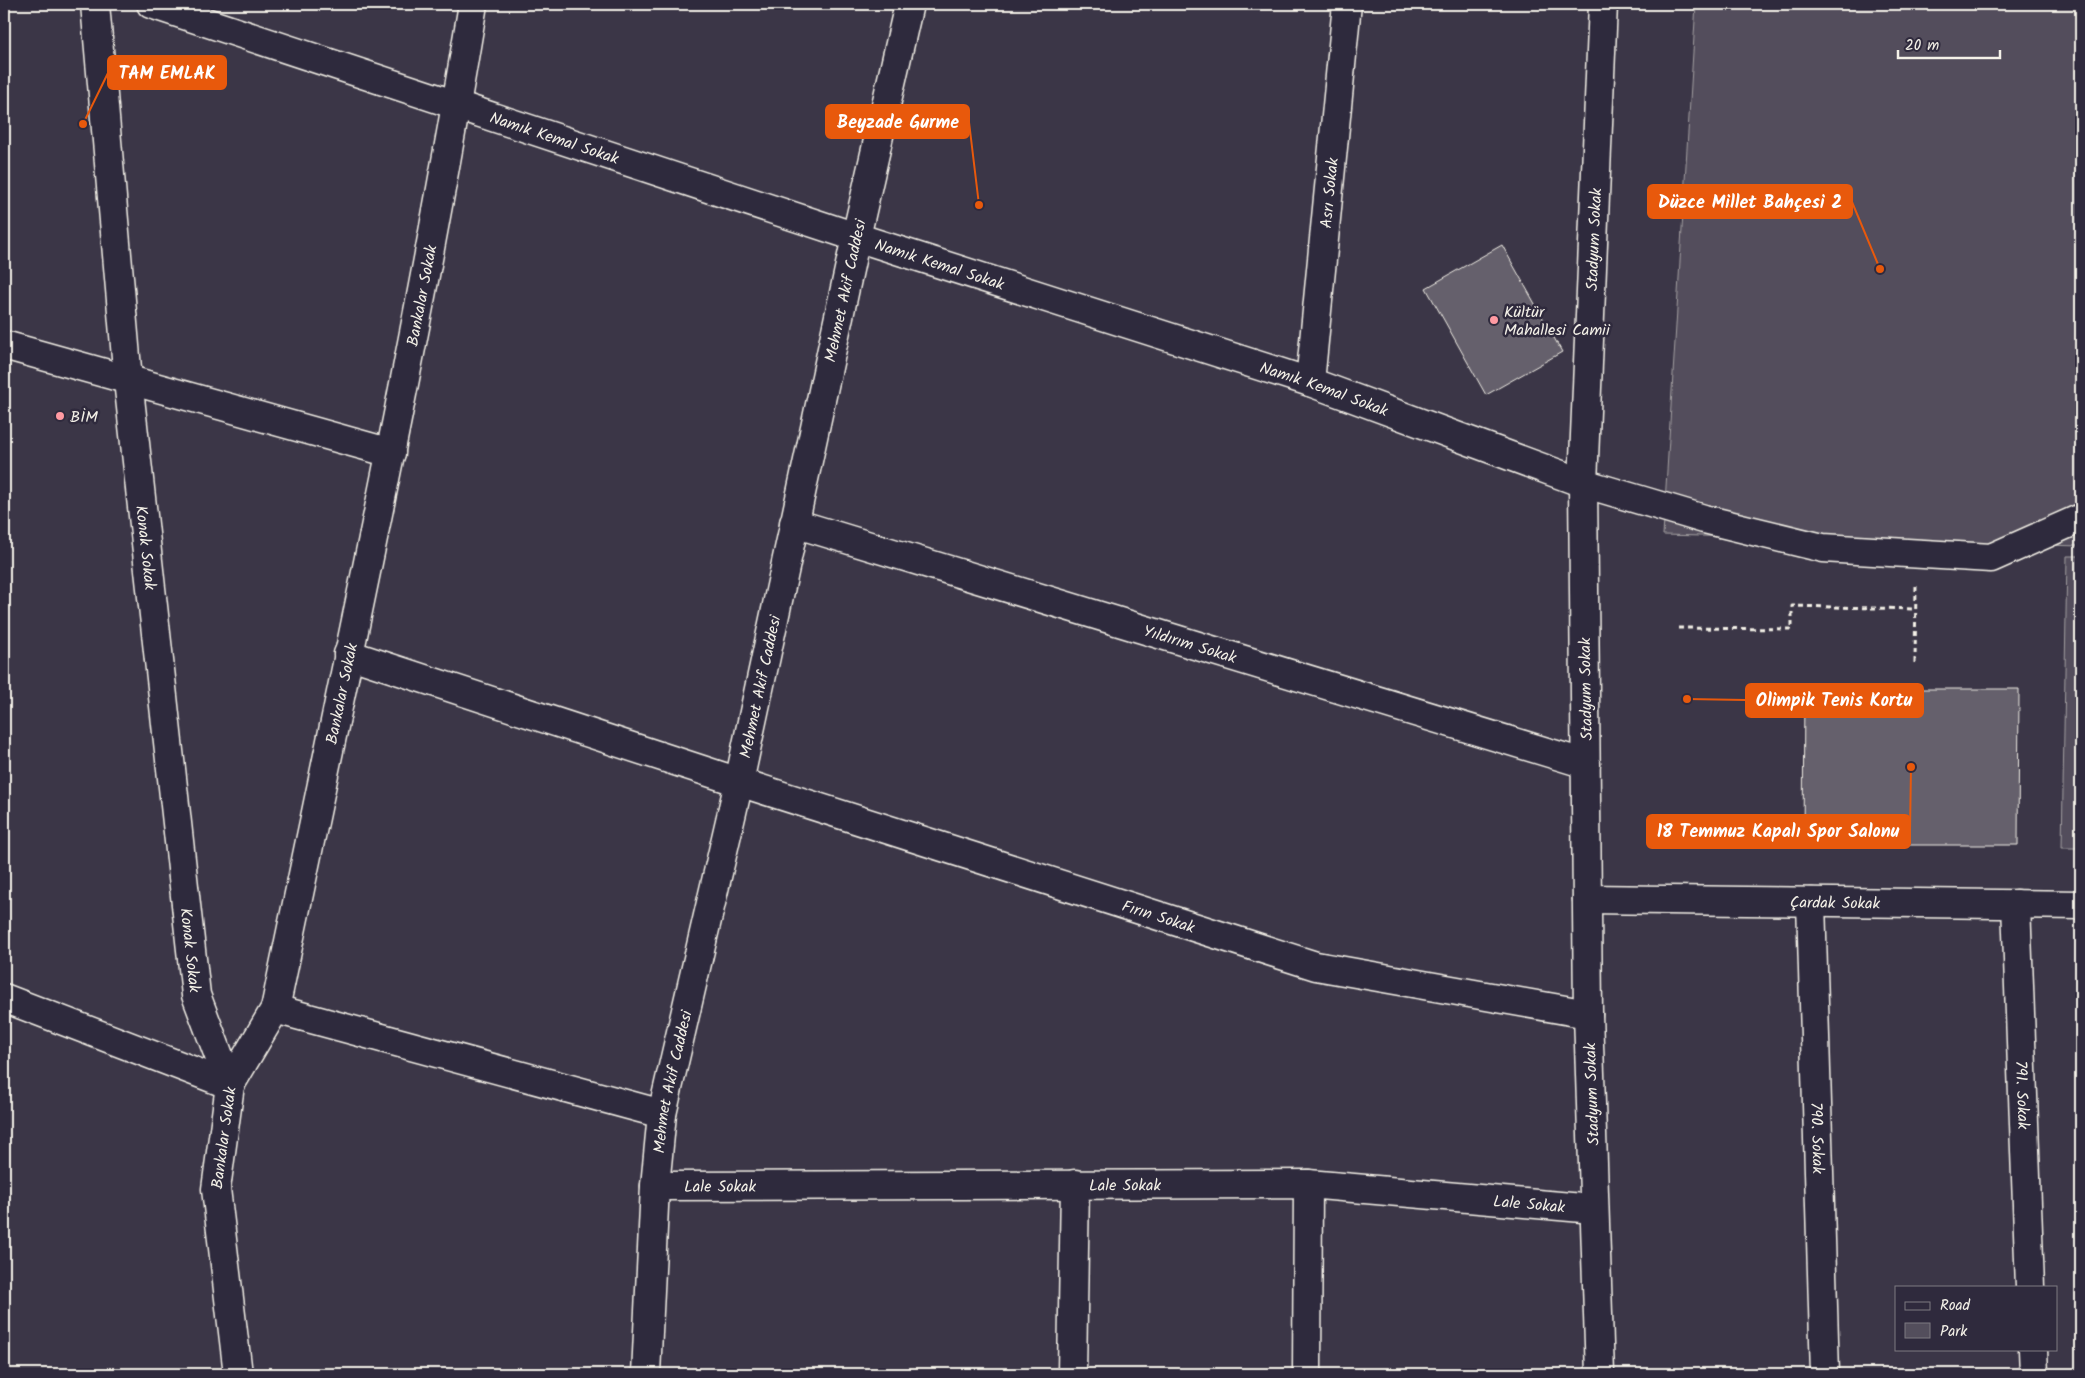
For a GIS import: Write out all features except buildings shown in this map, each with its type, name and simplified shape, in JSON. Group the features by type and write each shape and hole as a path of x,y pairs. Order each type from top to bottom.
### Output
{"street":[{"name":"Konak Sokak","path":"96,4 128,380 196,995 230,1085"},
{"name":"Namık Kemal Sokak","path":"151,4 856,237 1310,382 1582,483 1704,519 1822,548 1990,558 2081,518"},
{"name":"Bankalar Sokak","path":"238,1374 216,1189 230,1085 276,1009 391,453 473,4"},
{"name":"Mehmet Akif Caddesi","path":"646,1374 655,1186 662,1114 738,782 856,237 910,4"},
{"name":"Asrı Sokak","path":"1310,382 1347,4"},
{"name":"Stadyum Sokak","path":"1600,1374 1588,1014 1582,483 1602,4"},
{"path":"4,345 391,453"},
{"name":"Yıldırım Sokak","path":"794,523 1586,764"},
{"name":"Fırın Sokak","path":"348,654 738,782 1316,966 1588,1014"},
{"name":"Çardak Sokak","path":"1587,899 2081,905"},
{"name":"790. Sokak","path":"1811,902 1825,1374"},
{"name":"791. Sokak","path":"2016,904 2030,1286"},
{"path":"4,998 230,1085"},
{"path":"276,1009 662,1114"},
{"path":"1072,1374 1075,1184"},
{"path":"1307,1374 1308,1184"},
{"name":"Lale Sokak","path":"655,1186 1308,1184 1594,1209"},
{"path":"2033,1350 2034,1374"}],"path":[{"path":"1915,662 1916,554"},
{"path":"1678,628 1792,629 1792,606 1916,609"}],"green space":[{"path":"1696,4 2081,4 2081,546 1663,535"},
{"path":"2067,556 2081,556 2081,848 2062,848"}],"place":[{"name":"TAM EMLAK","path":"83,124"},
{"name":"Beyzade Gurme","path":"979,205"},
{"name":"Düzce Millet Bahçesi 2","path":"1880,269"},
{"name":"Kültür Mahallesi Camii","path":"1494,320"},
{"name":"BİM","path":"60,416"},
{"name":"Olimpik Tenis Kortu","path":"1687,699"},
{"name":"18 Temmuz Kapalı Spor Salonu","path":"1911,767"}]}
